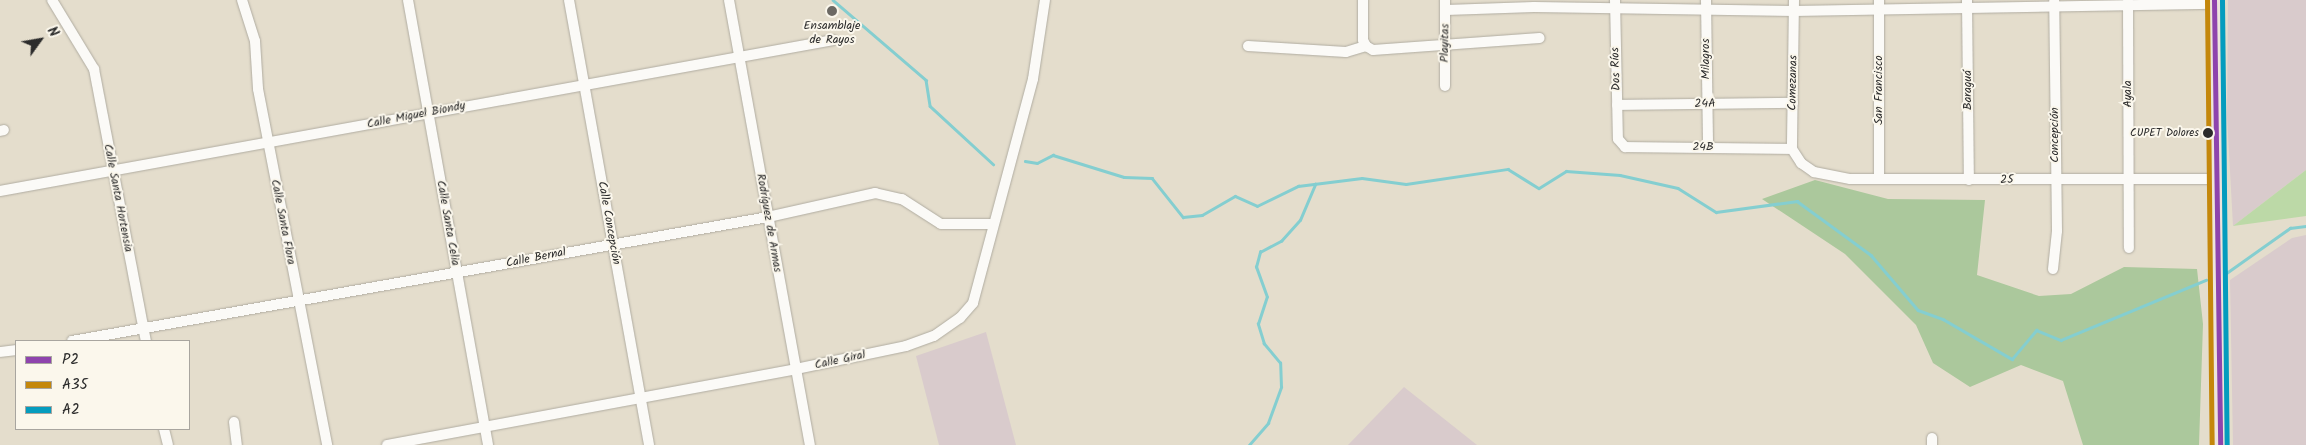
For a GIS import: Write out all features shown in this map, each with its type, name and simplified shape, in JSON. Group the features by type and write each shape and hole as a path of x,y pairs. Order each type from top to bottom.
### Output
{"main road":[{"path":"2214,2 2220,445"}],"street":[{"name":"Calle Santa Hortensia","path":"52,0 94,69 146,340"},
{"name":"Calle Santa Flora","path":"242,0 255,41 258,89 327,445"},
{"name":"Calle Santa Celia","path":"408,0 488,445"},
{"name":"Calle Concepción","path":"569,0 649,445"},
{"name":"Rodríguez de Armas","path":"729,0 810,445"},
{"name":"Calle Giral","path":"388,445 796,369 906,346 934,336 960,318 974,302 993,224 1033,80 1045,0"},
{"path":"1363,0 1364,43"},
{"name":"Comezanas","path":"1792,149 1794,0"},
{"path":"1446,5 1706,5 1794,11 1880,5 2214,2"},
{"name":"Concepción","path":"2053,269 2057,231 2054,3"},
{"name":"Ayala","path":"2128,3 2127,178 2129,248"},
{"name":"Baraguá","path":"1967,4 1968,180"},
{"name":"Playitas","path":"1445,86 1444,44 1446,5"},
{"name":"Dos Ríos","path":"1615,5 1618,139"},
{"name":"Milagros","path":"1706,5 1708,147"},
{"name":"San Francisco","path":"1880,5 1880,179"},
{"path":"1364,43 1373,50 1540,38"},
{"name":"Calle Miguel Biondy","path":"0,191 268,144 584,83 740,58 833,40"},
{"path":"1248,46 1346,52 1364,43"},
{"name":"24A","path":"1618,105 1793,103"},
{"name":"24B","path":"1618,139 1626,147 1792,149"},
{"name":"25","path":"1792,149 1801,163 1814,172 1850,179 2216,179"},
{"name":"Calle Bernal","path":"79,340 144,330 299,300 457,274 612,244 768,217 875,193 890,194 902,199 941,224 993,224"},
{"path":"0,352 15,350"},
{"path":"234,422 237,445"},
{"path":"164,430 168,445"}],"shaded area":[{"path":"2228,0 2306,0 2306,170 2233,226 2227,116"},
{"path":"2306,235 2306,445 2233,445 2230,280 2292,238"},
{"path":"986,332 1016,445 939,445 916,356"},
{"path":"1404,387 1477,445 1348,445"}],"green space":[{"path":"2306,170 2306,216 2233,226"},
{"path":"1815,180 1888,199 1985,200 1977,275 2039,296 2071,294 2124,267 2197,269 2203,324 2199,445 2083,445 2063,381 2021,365 1970,387 1933,363 1916,325 1845,254 1762,199"}],"waterway":[{"path":"833,0 926,80 930,106 993,164"},
{"path":"1025,161 1037,163 1053,155 1124,177 1152,178 1183,217 1202,215 1235,196 1257,206 1298,186 1362,178 1406,184 1508,169 1539,188 1566,171 1620,175 1678,188 1716,212 1797,201 1871,255 1918,310 1943,319 2012,359 2036,330 2061,340 2206,280"},
{"path":"1249,445 1268,423 1281,387 1280,363 1264,344 1258,324 1267,297 1256,267 1260,252 1281,241 1300,220 1315,184"},
{"path":"2225,274 2290,228 2306,226"}],"transit line":[{"name":"A35","path":"2207,0 2212,445"},
{"name":"P2","path":"2214,0 2220,445"},
{"name":"A2","path":"2222,0 2227,445"}],"place":[{"name":"Ensamblaje de Rayos","path":"832,11"},
{"name":"CUPET Dolores","path":"2208,133"}]}
